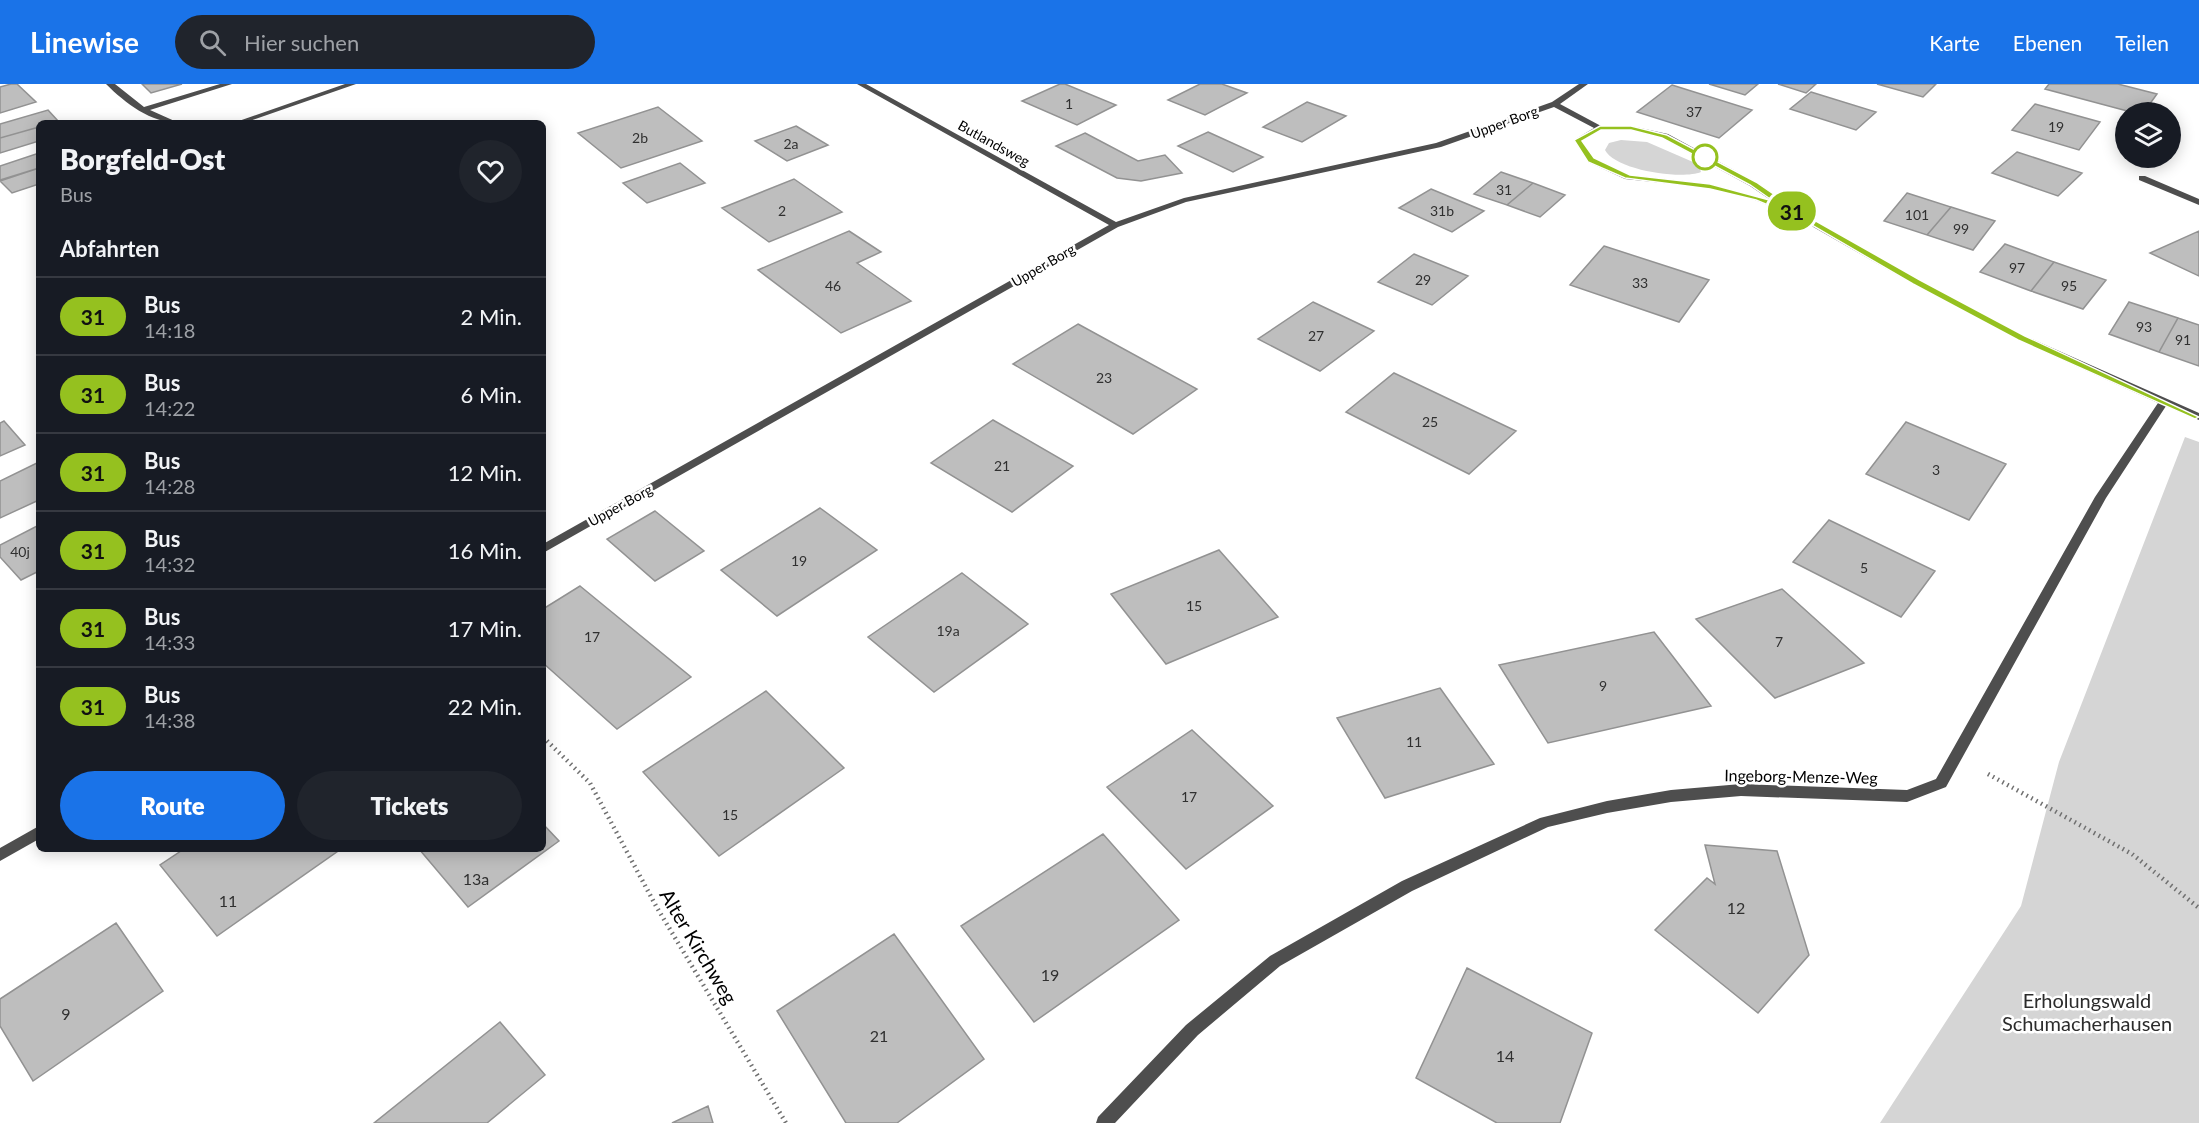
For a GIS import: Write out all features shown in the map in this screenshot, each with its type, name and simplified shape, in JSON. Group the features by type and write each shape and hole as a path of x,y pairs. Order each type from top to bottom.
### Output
{"street":[{"path":"110,84 143,110 168,120"},
{"path":"143,110 228,84"},
{"path":"321,84 330,91"},
{"path":"246,120 352,84"},
{"name":"Butlandsweg","path":"861,84 1114,225"},
{"name":"Upper Borg","path":"546,547 1114,225 1184,200 1438,145 1555,104 1584,84"},
{"path":"1555,104 1600,128 1631,128 1665,136 1753,183 1797,214 1916,282 2022,338 2163,403 2199,417"},
{"path":"1600,128 1578,140 1591,160 1607,169 1628,177 1710,186 1758,198 1797,214"},
{"path":"2142,178 2199,202"},
{"name":"Ingeborg-Menze-Weg","path":"1104,1123 1192,1030 1275,961 1407,886 1545,822 1607,807 1671,796 1741,790 1907,796 1941,783 2101,497 2163,403"},
{"path":"0,855 36,834"}],"path":[{"name":"Alter Kirchweg","path":"546,740 590,783 656,906 786,1123"},
{"path":"1956,756 2132,854 2199,908"}],"green space":[{"path":"1621,140 1647,142 1693,162 1699,166 1701,172 1679,175 1664,174 1621,163 1605,150 1609,143"},
{"name":"Erholungswald Schumacherhausen","path":"2185,437 2199,442 2199,1123 1880,1123 2021,906 2059,762"}],"building":[{"path":"17,84 36,102 0,113 0,87"},
{"path":"142,84 182,84 151,93"},
{"path":"1060,84 1116,105 1077,125 1022,101"},
{"path":"1200,84 1222,84 1247,93 1205,115 1168,100"},
{"path":"1709,84 1758,84 1745,95"},
{"path":"1778,84 1816,84 1806,93"},
{"path":"1877,84 1936,84 1923,97"},
{"path":"2049,84 2118,84 2157,94 2151,102 2115,102 2115,108 2045,89"},
{"path":"1672,85 1752,110 1719,138 1637,112"},
{"path":"1811,92 1876,112 1856,130 1790,109"},
{"path":"1307,102 1346,116 1302,142 1263,127"},
{"path":"2035,104 2100,122 2079,150 2012,130"},
{"path":"658,107 702,141 621,168 578,133"},
{"path":"48,110 57,120 36,120 36,128 0,138 0,124"},
{"path":"796,126 828,145 787,161 755,141"},
{"path":"36,128 36,142 0,153 0,138"},
{"path":"1208,132 1263,157 1233,172 1178,146"},
{"path":"1085,133 1138,161 1165,155 1182,173 1141,181 1117,178 1056,146"},
{"path":"2017,152 2082,173 2058,196 1992,173"},
{"path":"36,154 36,169 0,180 0,166"},
{"path":"680,163 705,183 647,203 623,183"},
{"path":"36,169 36,185 12,193 0,181"},
{"path":"1501,172 1533,183 1507,205 1474,194"},
{"path":"794,179 842,212 769,242 722,208"},
{"path":"1533,183 1565,195 1540,217 1507,205"},
{"path":"1431,189 1484,211 1452,232 1399,208"},
{"path":"1907,193 1951,207 1927,235 1884,221"},
{"path":"1951,207 1995,221 1973,250 1927,235"},
{"path":"849,231 881,252 857,263 911,301 841,333 758,270"},
{"path":"2199,231 2199,276 2150,253"},
{"path":"2005,244 2054,262 2031,291 1980,272"},
{"path":"1604,246 1709,280 1679,322 1570,285"},
{"path":"1414,254 1468,276 1432,305 1378,282"},
{"path":"2054,262 2106,280 2083,309 2031,291"},
{"path":"1313,302 1374,331 1320,371 1258,339"},
{"path":"2129,302 2178,318 2159,352 2109,334"},
{"path":"2178,318 2199,325 2199,366 2159,352"},
{"path":"1078,324 1197,389 1133,434 1013,364"},
{"path":"1394,373 1516,431 1469,474 1346,412"},
{"path":"993,420 1073,466 1012,512 931,463"},
{"path":"4,421 25,445 0,456 0,423"},
{"path":"1906,422 2006,464 1969,520 1866,474"},
{"path":"36,463 36,501 0,518 0,481"},
{"path":"820,508 877,550 777,616 721,570"},
{"path":"655,511 704,551 655,581 607,539"},
{"path":"1829,520 1935,571 1901,617 1793,562"},
{"path":"36,527 36,572 21,580 0,557 0,545"},
{"path":"1219,550 1278,617 1166,664 1111,594"},
{"path":"962,573 1028,624 934,692 868,637"},
{"path":"580,586 691,677 617,729 546,666 546,607"},
{"path":"1782,589 1864,663 1775,698 1696,619"},
{"path":"1654,632 1711,706 1548,743 1499,665"},
{"path":"1440,688 1494,764 1385,798 1337,718"},
{"path":"766,691 844,768 719,856 643,772"},
{"path":"1192,730 1273,806 1186,869 1107,787"},
{"path":"546,827 559,841 546,850"},
{"path":"1103,834 1179,920 1034,1022 961,926"},
{"path":"1705,845 1777,851 1809,955 1758,1013 1655,930 1707,878 1715,884"},
{"path":"180,852 337,852 217,936 160,865"},
{"path":"422,852 544,852 468,907"},
{"path":"116,923 163,991 33,1081 0,1026 0,999"},
{"path":"894,934 984,1059 897,1123 846,1123 777,1011"},
{"path":"1467,968 1592,1033 1560,1123 1497,1123 1416,1078"},
{"path":"500,1022 545,1075 487,1123 374,1123"},
{"path":"708,1106 713,1123 672,1123"}],"bus line":[{"name":"31","path":"1778,206 1758,198 1710,186 1628,177 1591,160 1578,140 1600,128 1631,128 1665,136 1753,183 1797,214 1916,282 2022,338 2163,403 2199,417"}]}
